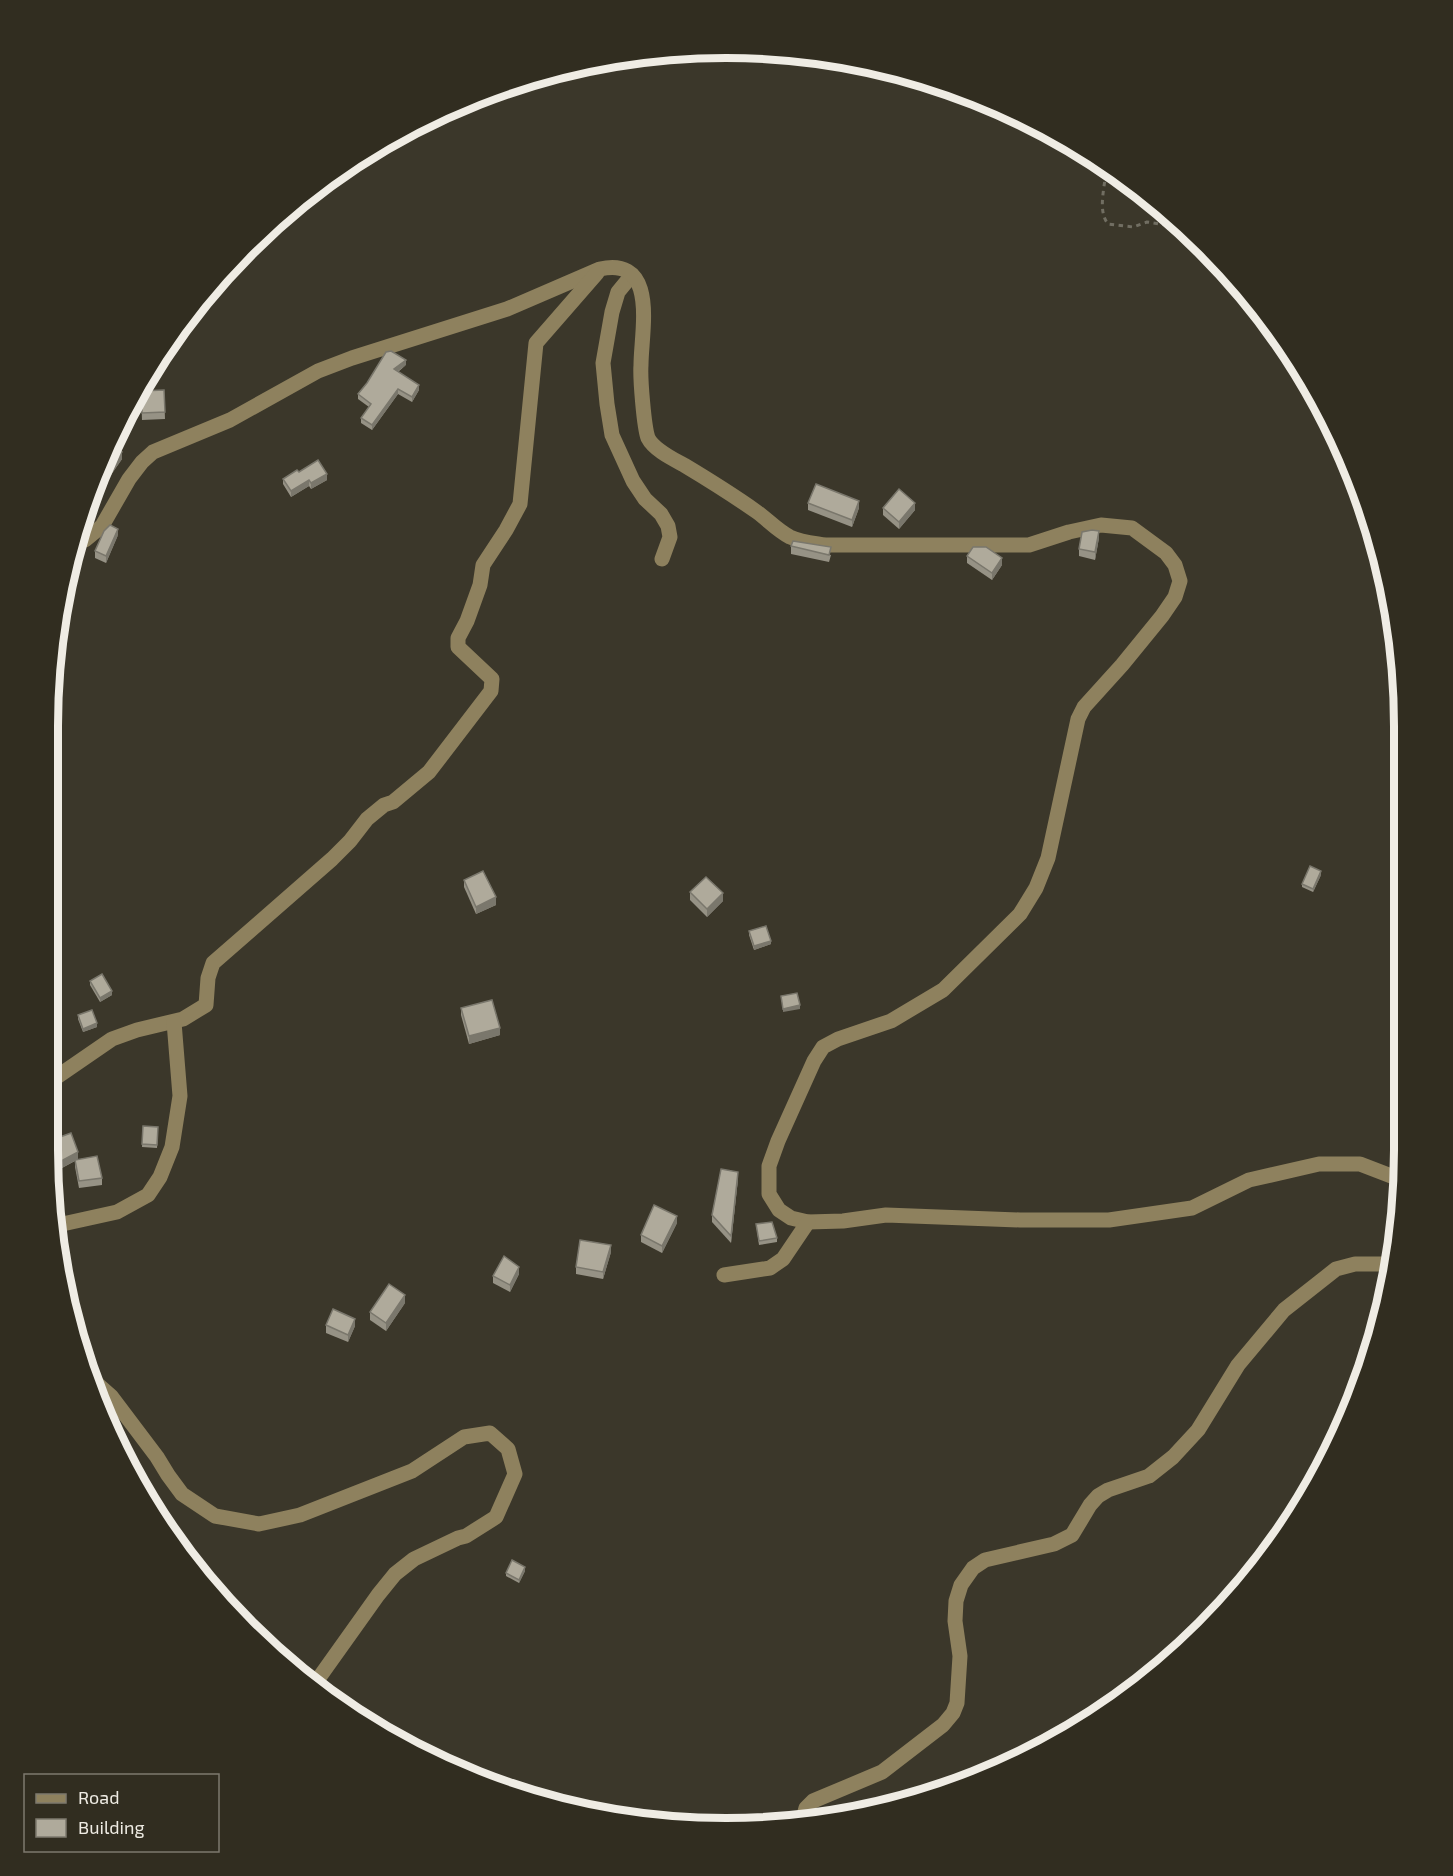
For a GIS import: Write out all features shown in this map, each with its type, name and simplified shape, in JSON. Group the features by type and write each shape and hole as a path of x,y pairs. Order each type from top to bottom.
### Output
{"street":[{"path":"85,540 102,526 129,480 142,462 153,452 230,420 318,371 507,309 600,269 612,266 626,270 636,277 642,291 640,367 648,438 656,447 732,494 787,536 825,545 1029,544 1101,525 1132,528 1166,553 1175,565 1179,581 1175,597 1162,616 1084,707 1078,719 1048,858 1036,888 1020,914 943,990 891,1022 838,1039 823,1047 814,1061 769,1166 769,1194 779,1210 791,1218 808,1222 843,1221 886,1215 1020,1220 1109,1220 1192,1208 1249,1180 1319,1164 1360,1164 1393,1177"},
{"path":"58,1076 112,1039 137,1030 174,1022 190,1016 206,1005 208,978 213,963 332,860 367,819 384,805 393,802 429,772 491,691 492,679 458,646 458,638 471,612 480,585 483,565 520,504 536,343 600,269"},
{"path":"632,275 618,292 612,312 603,363 607,404 612,435 633,481 645,499 661,514 669,526 670,537 662,560"},
{"path":"63,1224 117,1212 148,1195 160,1177 172,1147 180,1096 174,1022"},
{"path":"724,1275 770,1268 783,1259 808,1222"},
{"path":"805,1813 813,1801 882,1772 943,1725 953,1713 957,1703 960,1656 955,1622 956,1601 961,1585 973,1568 985,1560 1054,1544 1072,1535 1098,1496 1108,1490 1149,1476 1173,1457 1198,1430 1238,1365 1284,1310 1336,1269 1355,1264 1385,1264"},
{"path":"103,1389 111,1396 157,1457 182,1494 215,1516 259,1524 300,1515 412,1471 464,1437 490,1433 508,1449 515,1474 496,1516 466,1536 414,1559 395,1574 319,1678"}],"path":[{"path":"1105,176 1103,208 1104,220 1108,224 1133,227 1147,222 1169,226"}],"building":[{"path":"391,351 406,360 394,369 419,385 412,397 398,389 372,425 361,418 371,404 358,394 386,352"},
{"path":"164,390 165,412 142,413 142,404 149,391"},
{"path":"119,450 122,452 109,470"},
{"path":"318,460 327,474 311,483 309,480 291,491 283,479"},
{"path":"816,484 859,501 852,520 808,503"},
{"path":"899,489 915,503 899,522 883,508"},
{"path":"110,525 118,529 106,556 95,551 104,531"},
{"path":"1099,531 1095,552 1079,549 1082,532"},
{"path":"793,541 831,547 829,555 791,546"},
{"path":"973,547 986,547 1002,558 992,573 967,556"},
{"path":"1310,866 1321,871 1313,889 1302,884"},
{"path":"483,871 496,897 476,907 464,880"},
{"path":"706,877 723,893 707,909 690,892"},
{"path":"766,926 771,941 754,946 749,931"},
{"path":"102,974 112,991 100,998 90,981"},
{"path":"797,993 800,1005 783,1009 781,996"},
{"path":"492,1000 500,1028 469,1036 461,1008"},
{"path":"92,1010 97,1023 83,1029 78,1015"},
{"path":"143,1126 158,1127 157,1145 142,1144"},
{"path":"71,1133 78,1152 59,1162 58,1150 58,1138"},
{"path":"97,1156 102,1178 79,1181 75,1160"},
{"path":"721,1169 738,1172 731,1236 712,1215"},
{"path":"654,1205 677,1216 662,1246 641,1235"},
{"path":"772,1222 777,1238 759,1241 756,1224"},
{"path":"580,1240 611,1245 603,1272 576,1267"},
{"path":"504,1256 519,1267 510,1285 493,1276"},
{"path":"389,1284 405,1295 386,1323 370,1312"},
{"path":"333,1309 355,1319 348,1335 326,1325"},
{"path":"512,1560 525,1567 519,1580 506,1573"}]}
